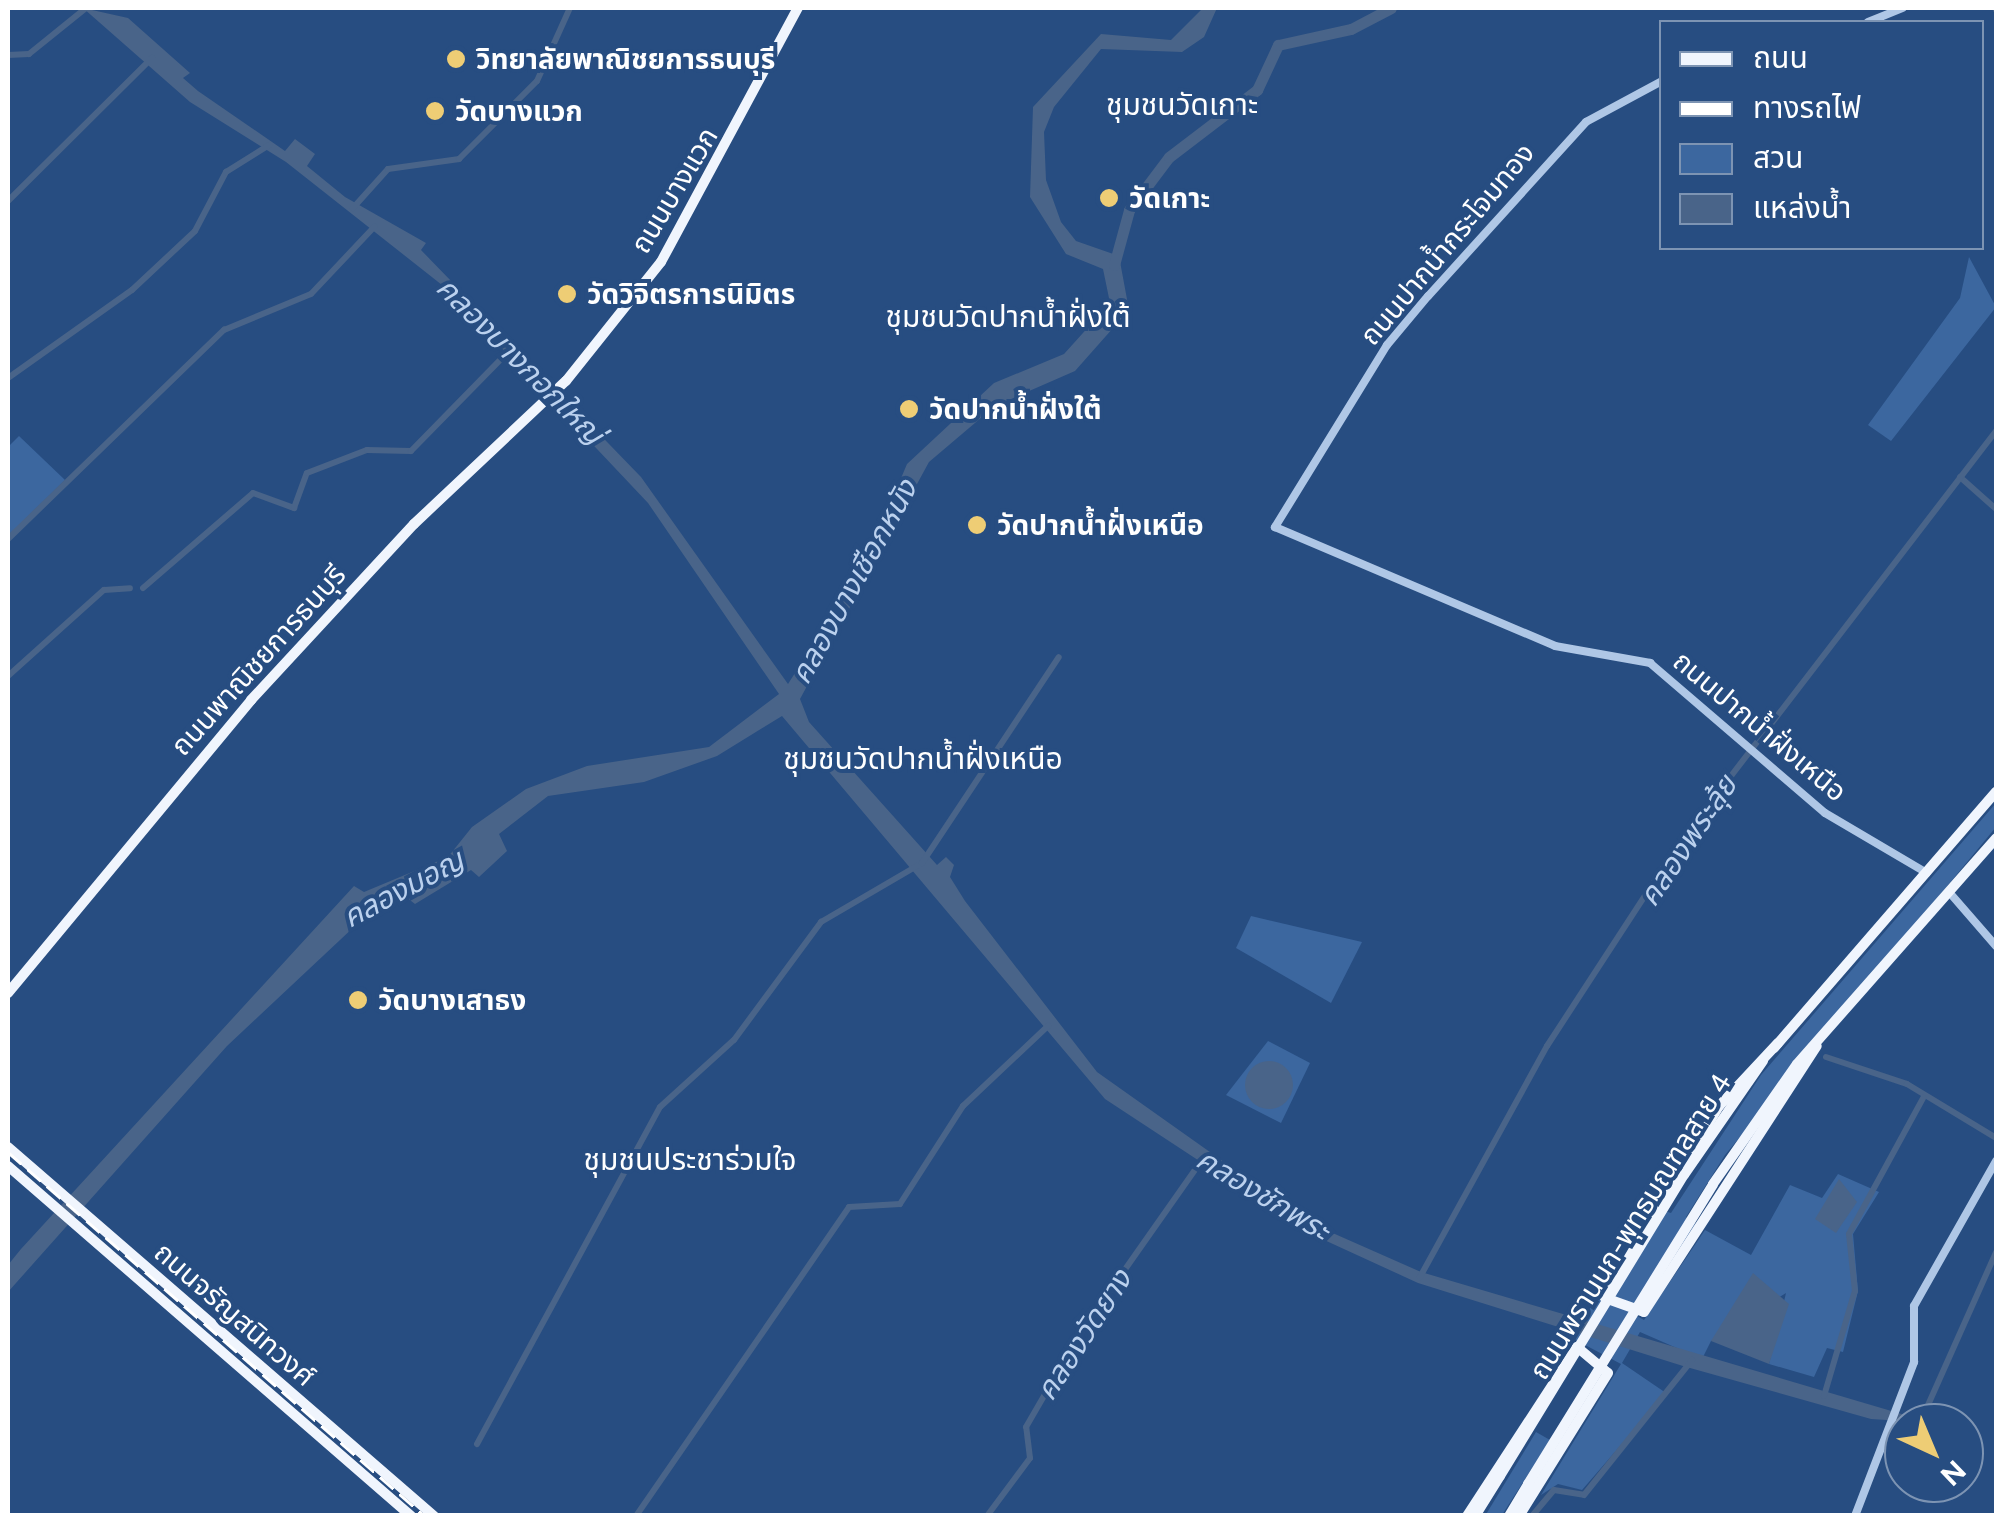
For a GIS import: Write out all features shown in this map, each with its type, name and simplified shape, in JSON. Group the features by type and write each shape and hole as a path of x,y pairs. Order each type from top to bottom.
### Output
{"main road":[{"name":"ถนนบางแวก","path":"566,380 675,244 798,8"},
{"name":"ถนนพาณิชยการธนบุรี","path":"8,993 300,646 566,380"},
{"name":"ถนนพรานนก-พุทธมณฑลสาย 4","path":"1475,1516 1684,1175 1778,1043 1996,792"},
{"name":"ถนนพรานนก-พุทธมณฑลสาย 4","path":"1509,1516 1712,1184 1817,1046 1996,838"},
{"path":"1778,1043 1718,1106 1605,1298 1644,1312 1817,1046"},
{"name":"ถนนจรัญสนิทวงศ์","path":"8,1147 434,1516"},
{"name":"ถนนจรัญสนิทวงศ์","path":"8,1166 410,1516"},
{"path":"1467,1516 1566,1352 1581,1349 1608,1373 1519,1516"},
{"path":"296,1414 304,1404"}],"street":[{"path":"1873,20 1902,8"},
{"name":"ถนนปากน้ำกระโจมทอง","path":"1275,528 1420,304 1586,122 1659,83"},
{"name":"ถนนปากน้ำฝั่งเหนือ","path":"1275,528 1556,646 1650,663 1825,812 1927,873"},
{"path":"1949,892 1996,946"},
{"path":"1854,1516 1914,1362 1914,1306 1996,1161"}],"green space":[{"path":"1969,257 1996,307 1891,441 1868,425 1960,298"},
{"path":"19,436 65,480 8,536 8,447"},
{"path":"1996,803 1996,827 1725,1155 1686,1217 1696,1224 1637,1316 1644,1320 1705,1230 1751,1255 1790,1185 1822,1198 1838,1174 1879,1192 1853,1234 1858,1291 1843,1352 1827,1348 1814,1377 1769,1364 1786,1293 1711,1341 1702,1359 1640,1332 1622,1363 1666,1393 1582,1490 1558,1484 1541,1495 1621,1364 1570,1337 1658,1209 1671,1213 1761,1075"},
{"path":"1251,916 1362,942 1331,1003 1236,948"},
{"path":"1268,1041 1310,1063 1281,1123 1226,1095"},
{"path":"1536,1432 1550,1440 1502,1515 1485,1516"}],"water":[{"path":"83,8 128,18 190,73 183,78 198,91 285,151 295,139 315,154 307,166 345,197 426,243 421,250 641,477 788,684 866,561 907,464 994,383 1064,354 1110,303 1103,269 1066,254 1030,197 1033,107 1101,34 1171,40 1203,8 1217,8 1204,37 1182,52 1101,49 1054,107 1044,132 1046,180 1061,222 1076,241 1119,256 1129,310 1075,371 995,406 929,462 800,699 809,722 937,865 946,857 954,865 950,877 965,901 1097,1072 1310,1223 1421,1272 1884,1409 1884,1420 1683,1366 1418,1283 1309,1233 1105,1099 782,716 717,756 644,782 548,796 499,834 507,851 479,877 471,870 415,904 402,894 356,925 227,1046 8,1292 8,1265 21,1249 354,886 364,892 448,857 472,827 526,789 587,766 709,747 779,694 648,503 442,285 286,162 190,102"},
{"path":"1269,1061 1286,1068 1293,1085 1286,1102 1269,1109 1252,1102 1245,1085 1252,1068"},
{"path":"1839,1179 1857,1202 1836,1233 1815,1219"},
{"path":"1753,1273 1789,1304 1769,1364 1711,1341"}],"waterway":[{"path":"8,55 29,54 86,8"},
{"path":"353,208 388,169 459,159 537,81 570,8"},
{"path":"1114,265 1129,210 1169,157 1257,90 1278,45 1351,29 1391,8"},
{"path":"8,201 152,58"},
{"path":"8,378 132,290 195,231 226,172 269,145"},
{"path":"8,539 224,330 311,294 375,226"},
{"name":"คลองบางกอกใหญ่","path":"143,588 253,493 294,508 307,473 367,450 411,451 508,352"},
{"name":"คลองพระลุ้ย","path":"1420,1277 1547,1046 1678,845 1996,431"},
{"path":"1960,477 1996,509"},
{"path":"8,676 104,590 130,588"},
{"path":"477,1444 660,1107 734,1040 821,922 922,863 1059,657"},
{"path":"636,1516 849,1207 900,1204 963,1106 1048,1026"},
{"path":"1826,1057 1907,1084 1996,1138"},
{"path":"1824,1396 1855,1291 1849,1234 1923,1098"},
{"name":"คลองวัดยาง","path":"987,1516 1030,1458 1026,1427 1081,1332 1202,1160"},
{"path":"1929,1403 1996,1252"},
{"path":"1532,1516 1554,1490 1584,1495 1692,1360"}],"railway":[{"path":"8,1152 425,1516"}],"place":[{"name":"วิทยาลัยพาณิชยการธนบุรี","path":"456,59"},
{"name":"วัดบางแวก","path":"435,111"},
{"name":"วัดเกาะ","path":"1109,198"},
{"name":"วัดวิจิตรการนิมิตร","path":"567,294"},
{"name":"วัดปากน้ำฝั่งใต้","path":"909,409"},
{"name":"วัดปากน้ำฝั่งเหนือ","path":"977,525"},
{"name":"วัดบางเสาธง","path":"358,1000"}],"district":[{"name":"ชุมชนวัดเกาะ","path":"1182,105"},
{"name":"ชุมชนวัดปากน้ำฝั่งใต้","path":"1008,317"},
{"name":"ชุมชนวัดปากน้ำฝั่งเหนือ","path":"923,759"},
{"name":"ชุมชนประชาร่วมใจ","path":"690,1160"}],"water label":[{"name":"คลองบางเชือกหนัง","path":"854,582"},
{"name":"คลองมอญ","path":"403,889"},
{"name":"คลองชักพระ","path":"1263,1195"}]}
